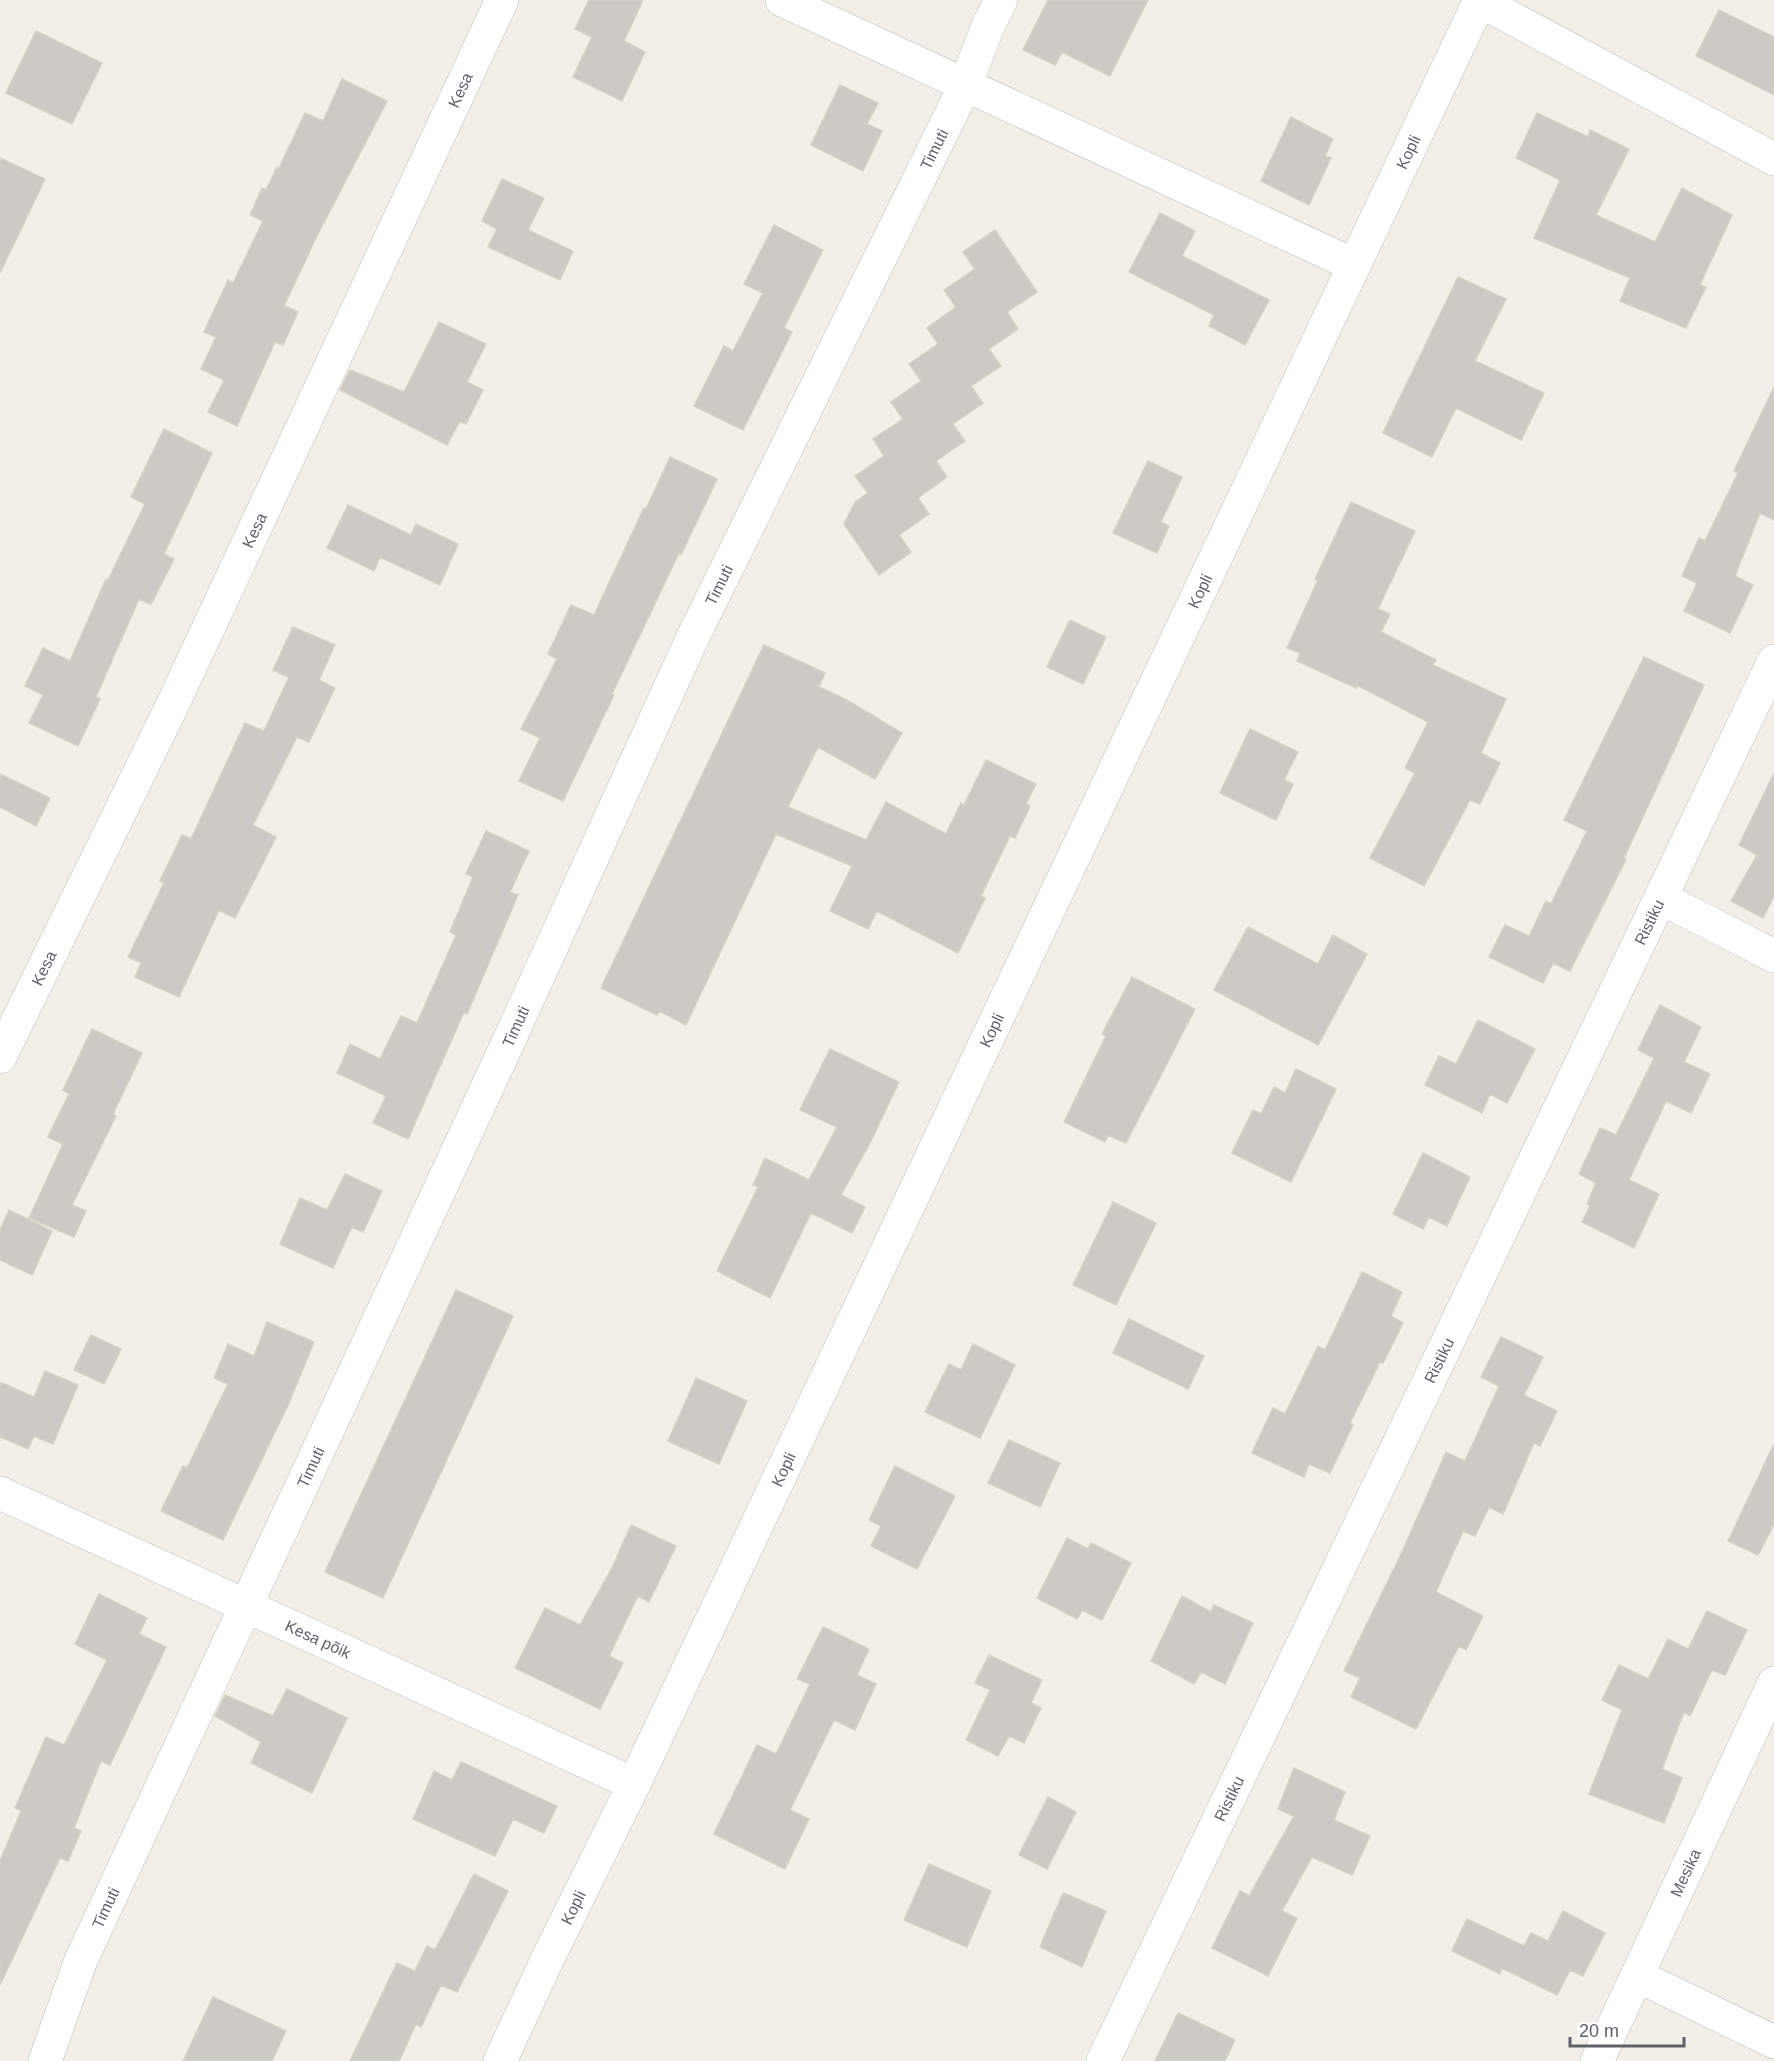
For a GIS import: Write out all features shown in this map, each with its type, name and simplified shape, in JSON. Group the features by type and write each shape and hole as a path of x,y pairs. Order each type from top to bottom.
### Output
{"street":[{"name":"Kesa","path":"0,1057 171,708 502,0"},
{"path":"782,0 1354,265"},
{"name":"Timuti","path":"45,2061 81,1960 511,1036 692,639 964,86 1001,0"},
{"path":"1480,0 1774,159"},
{"name":"Kopli","path":"500,2061 1285,416 1480,0"},
{"name":"Ristiku","path":"1103,2061 1774,661"},
{"path":"1661,898 1774,956"},
{"name":"Kesa põik","path":"0,1493 634,1784"},
{"name":"Mesika","path":"1597,2061 1774,1683"},
{"path":"1638,1976 1774,2042"}],"building":[{"path":"589,0 643,0 624,41 645,52 622,101 573,77 592,37 575,29"},
{"path":"1048,0 1148,0 1110,76 1062,52 1055,65 1023,50"},
{"path":"1719,10 1774,37 1774,95 1696,56"},
{"path":"36,31 102,63 72,124 6,93"},
{"path":"342,79 387,101 316,238 284,306 298,312 283,345 275,342 237,426 208,412 224,380 201,369 216,337 204,332 228,280 233,283 263,221 250,215 262,188 266,190 277,167 279,168 305,113 323,121"},
{"path":"840,85 878,103 867,124 882,131 863,171 811,145"},
{"path":"1537,113 1588,137 1590,130 1629,149 1596,215 1655,242 1682,188 1732,215 1700,285 1706,287 1686,328 1620,301 1630,278 1534,238 1560,180 1516,158"},
{"path":"1291,117 1333,139 1325,156 1331,158 1309,205 1261,181"},
{"path":"0,158 45,179 0,273"},
{"path":"502,179 544,198 528,230 573,251 560,280 488,247 497,229 482,221"},
{"path":"1160,213 1195,231 1182,256 1269,300 1245,345 1209,326 1214,315 1129,272"},
{"path":"774,225 823,250 784,328 792,332 743,430 694,406 724,346 733,351 763,293 744,284"},
{"path":"995,230 1037,292 1007,312 1018,329 989,349 1001,366 971,386 983,403 953,424 965,441 936,461 947,477 918,498 929,514 899,535 911,552 879,575 844,524 855,502 868,493 855,476 884,456 873,439 903,419 891,402 921,381 909,364 938,344 927,328 956,307 944,290 975,269 963,252"},
{"path":"1458,277 1506,299 1475,361 1544,393 1521,440 1456,408 1432,457 1383,433"},
{"path":"439,322 486,344 467,382 483,390 466,424 460,421 447,445 340,390 350,370 404,392"},
{"path":"1774,387 1774,520 1760,513 1735,576 1753,585 1730,633 1684,611 1697,583 1682,576 1699,538 1705,541 1738,473 1734,471"},
{"path":"164,429 212,453 164,554 174,559 151,604 139,599 96,697 100,699 78,746 29,723 43,695 25,686 43,648 70,661 106,579 108,580 145,504 131,497"},
{"path":"670,457 717,479 681,555 679,553 563,801 519,781 540,738 521,729 557,659 548,654 571,605 594,615"},
{"path":"1148,461 1182,477 1161,522 1169,526 1157,553 1113,533"},
{"path":"1351,502 1415,531 1378,609 1390,614 1381,632 1436,660 1433,665 1506,699 1481,753 1500,763 1480,804 1470,800 1424,886 1370,858 1415,773 1405,768 1428,722 1357,685 1356,688 1297,661 1300,653 1287,648 1318,580 1315,579"},
{"path":"348,505 411,535 416,524 458,544 440,585 380,557 374,571 327,548"},
{"path":"1070,620 1106,637 1083,684 1047,667"},
{"path":"293,627 335,645 319,680 335,688 309,742 297,737 253,825 276,837 258,873 235,918 219,910 179,997 135,977 141,963 128,957 164,883 160,881 182,835 191,839 245,723 264,731 289,677 273,670"},
{"path":"764,645 825,673 819,687 847,700 902,733 875,779 818,747 788,807 866,840 886,802 946,834 961,803 964,805 986,760 1036,784 1026,804 1030,806 1015,838 1010,836 981,896 985,898 958,953 877,911 868,929 830,911 852,866 776,834 686,1025 659,1011 657,1015 601,988"},
{"path":"1644,657 1704,685 1624,858 1626,859 1570,971 1553,963 1543,983 1489,957 1505,925 1529,936 1546,901 1551,904 1587,831 1564,820"},
{"path":"1250,729 1298,752 1284,780 1293,784 1276,820 1220,793"},
{"path":"1774,773 1774,896 1763,918 1731,901 1757,855 1739,845"},
{"path":"0,774 50,798 36,826 0,807"},
{"path":"486,831 529,851 510,892 518,895 467,1014 464,1012 408,1139 373,1123 386,1096 337,1073 350,1044 380,1059 401,1016 417,1023 456,935 450,932 473,877 466,874"},
{"path":"1248,927 1318,964 1333,935 1367,954 1318,1045 1214,990"},
{"path":"1132,977 1195,1009 1126,1143 1108,1135 1105,1142 1064,1122 1106,1036 1102,1034"},
{"path":"1660,1005 1701,1027 1684,1062 1710,1074 1691,1113 1666,1101 1629,1180 1659,1194 1634,1248 1582,1222 1590,1206 1587,1204 1596,1183 1579,1174 1600,1128 1616,1135 1654,1058 1638,1050"},
{"path":"1478,1020 1535,1049 1507,1103 1490,1094 1482,1113 1425,1085 1439,1056 1456,1064"},
{"path":"92,1029 142,1053 113,1114 116,1116 72,1205 86,1211 74,1237 29,1218 63,1144 48,1137 69,1094 63,1090"},
{"path":"830,1049 899,1082 870,1143 841,1195 865,1207 852,1233 811,1213 770,1298 717,1271 758,1187 753,1185 765,1158 809,1180 837,1127 800,1110"},
{"path":"1296,1069 1336,1089 1291,1182 1232,1153 1253,1110 1261,1114 1274,1087 1285,1093"},
{"path":"1423,1153 1470,1177 1447,1226 1429,1217 1423,1229 1393,1214"},
{"path":"345,1174 382,1191 363,1232 352,1227 333,1268 280,1244 300,1198 327,1210"},
{"path":"1113,1202 1156,1223 1116,1305 1073,1285"},
{"path":"9,1210 52,1231 32,1275 0,1260 0,1230"},
{"path":"1362,1272 1402,1292 1391,1316 1403,1323 1383,1363 1380,1362 1350,1423 1353,1425 1330,1473 1309,1464 1304,1477 1252,1453 1273,1408 1285,1414 1318,1346 1325,1350"},
{"path":"456,1290 513,1316 383,1598 325,1572"},
{"path":"1129,1319 1204,1356 1188,1389 1113,1353"},
{"path":"267,1322 314,1342 289,1403 223,1540 161,1511 183,1466 187,1468 228,1384 214,1378 228,1344 254,1356"},
{"path":"91,1335 121,1349 104,1384 74,1370"},
{"path":"1501,1337 1543,1357 1524,1395 1557,1411 1540,1446 1534,1443 1503,1514 1489,1507 1475,1536 1463,1531 1436,1592 1483,1616 1466,1650 1459,1646 1416,1729 1351,1697 1360,1678 1344,1671 1403,1550 1446,1452 1465,1461 1499,1386 1481,1377"},
{"path":"973,1344 1015,1365 980,1438 925,1412 949,1364 961,1370"},
{"path":"45,1371 78,1385 53,1444 34,1436 28,1449 0,1437 0,1382 34,1397"},
{"path":"696,1378 747,1401 719,1464 668,1441"},
{"path":"1009,1440 1060,1463 1040,1507 988,1483"},
{"path":"1774,1444 1774,1524 1758,1555 1728,1541"},
{"path":"895,1466 955,1496 917,1569 871,1546 881,1526 869,1520"},
{"path":"631,1525 676,1546 649,1602 638,1596 609,1656 623,1663 600,1709 515,1668 545,1608 580,1625 612,1568"},
{"path":"1067,1538 1088,1549 1091,1543 1131,1563 1102,1620 1082,1610 1077,1619 1037,1598"},
{"path":"99,1594 147,1618 139,1634 166,1647 110,1765 101,1761 74,1828 81,1831 68,1861 60,1858 0,1985 0,1861 21,1811 15,1808 46,1737 64,1745 107,1660 75,1644"},
{"path":"1182,1596 1211,1612 1214,1605 1253,1623 1225,1684 1201,1672 1194,1684 1151,1661"},
{"path":"1707,1611 1747,1630 1725,1675 1712,1670 1690,1716 1684,1712 1662,1769 1682,1778 1664,1823 1589,1794 1622,1710 1602,1700 1619,1665 1648,1679 1668,1639 1688,1649"},
{"path":"823,1627 869,1649 857,1675 876,1684 855,1730 834,1720 790,1810 809,1819 785,1869 714,1834 757,1745 776,1754 810,1684 797,1679"},
{"path":"989,1655 1042,1680 1031,1703 1041,1708 1024,1743 1009,1736 998,1756 966,1740 990,1690 975,1683"},
{"path":"287,1689 347,1718 312,1793 251,1763 261,1742 215,1716 225,1695 273,1716"},
{"path":"461,1762 557,1806 544,1833 513,1819 495,1856 413,1819 434,1771 452,1780"},
{"path":"1294,1768 1345,1792 1334,1820 1370,1836 1352,1875 1312,1857 1282,1911 1297,1918 1268,1976 1212,1948 1240,1891 1249,1896 1294,1816 1278,1809"},
{"path":"1048,1797 1076,1812 1047,1869 1019,1855"},
{"path":"929,1864 991,1891 967,1947 904,1920"},
{"path":"474,1874 508,1891 457,1992 441,1985 421,2027 416,2024 399,2061 350,2061 397,1963 415,1971 427,1946 435,1950"},
{"path":"1063,1893 1106,1911 1082,1967 1040,1947"},
{"path":"1563,1911 1605,1933 1583,1976 1570,1970 1557,1995 1502,1968 1500,1974 1452,1951 1467,1919 1524,1946 1531,1933 1548,1941"},
{"path":"213,1997 286,2031 272,2061 183,2061"},
{"path":"1178,2013 1235,2040 1225,2061 1155,2061"}]}
